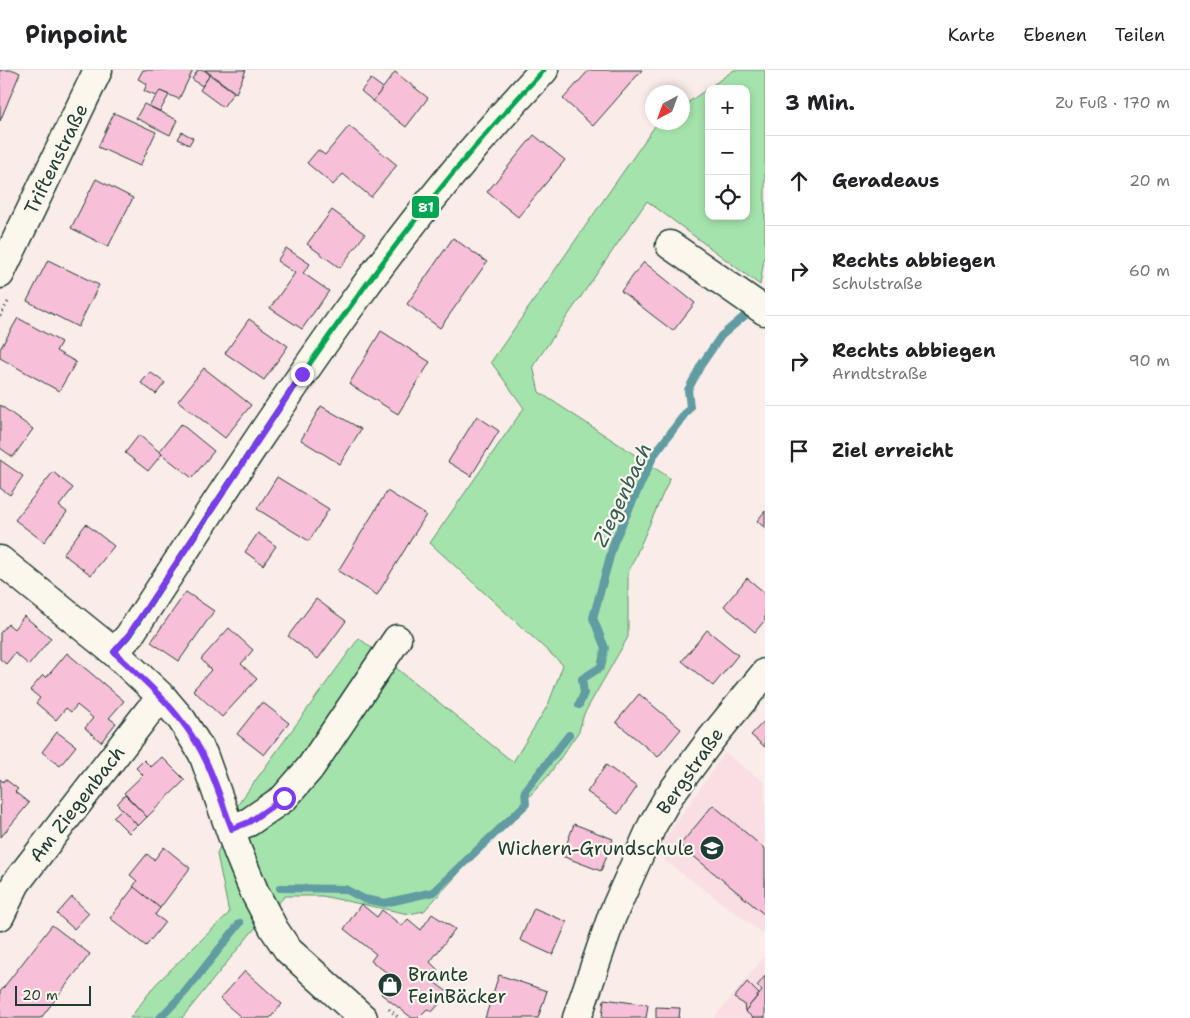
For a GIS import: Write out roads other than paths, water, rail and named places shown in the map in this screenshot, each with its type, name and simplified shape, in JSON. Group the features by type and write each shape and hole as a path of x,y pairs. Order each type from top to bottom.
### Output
{"street":[{"name":"Triftenstraße","path":"3,258 98,70"},
{"path":"114,652 128,636 302,374 360,293 491,126 544,70"},
{"path":"670,246 765,311"},
{"path":"0,560 114,652 164,698 182,720 203,754 254,891 274,929 288,950 363,1018"},
{"path":"232,829 249,822 284,798 310,768 397,639"},
{"name":"Bergstraße","path":"577,1018 612,916 652,826 669,796 712,738 765,673"},
{"name":"Am Ziegenbach","path":"0,916 16,882 149,711 164,698"}],"waterway":[{"name":"Ziegenbach","path":"579,705 584,693 582,679 601,667 605,648 593,618 614,542 654,455 690,407 688,390 701,365 721,336 748,313"},
{"name":"Ziegenbach","path":"280,888 345,889 364,899 385,903 433,892 526,804 525,791 569,735"},
{"name":"Ziegenbach","path":"160,1018 185,992 240,923"}],"place":[{"name":"Wichern-Grundschule","path":"712,848"},
{"name":"Brante FeinBäcker","path":"390,985"}]}
